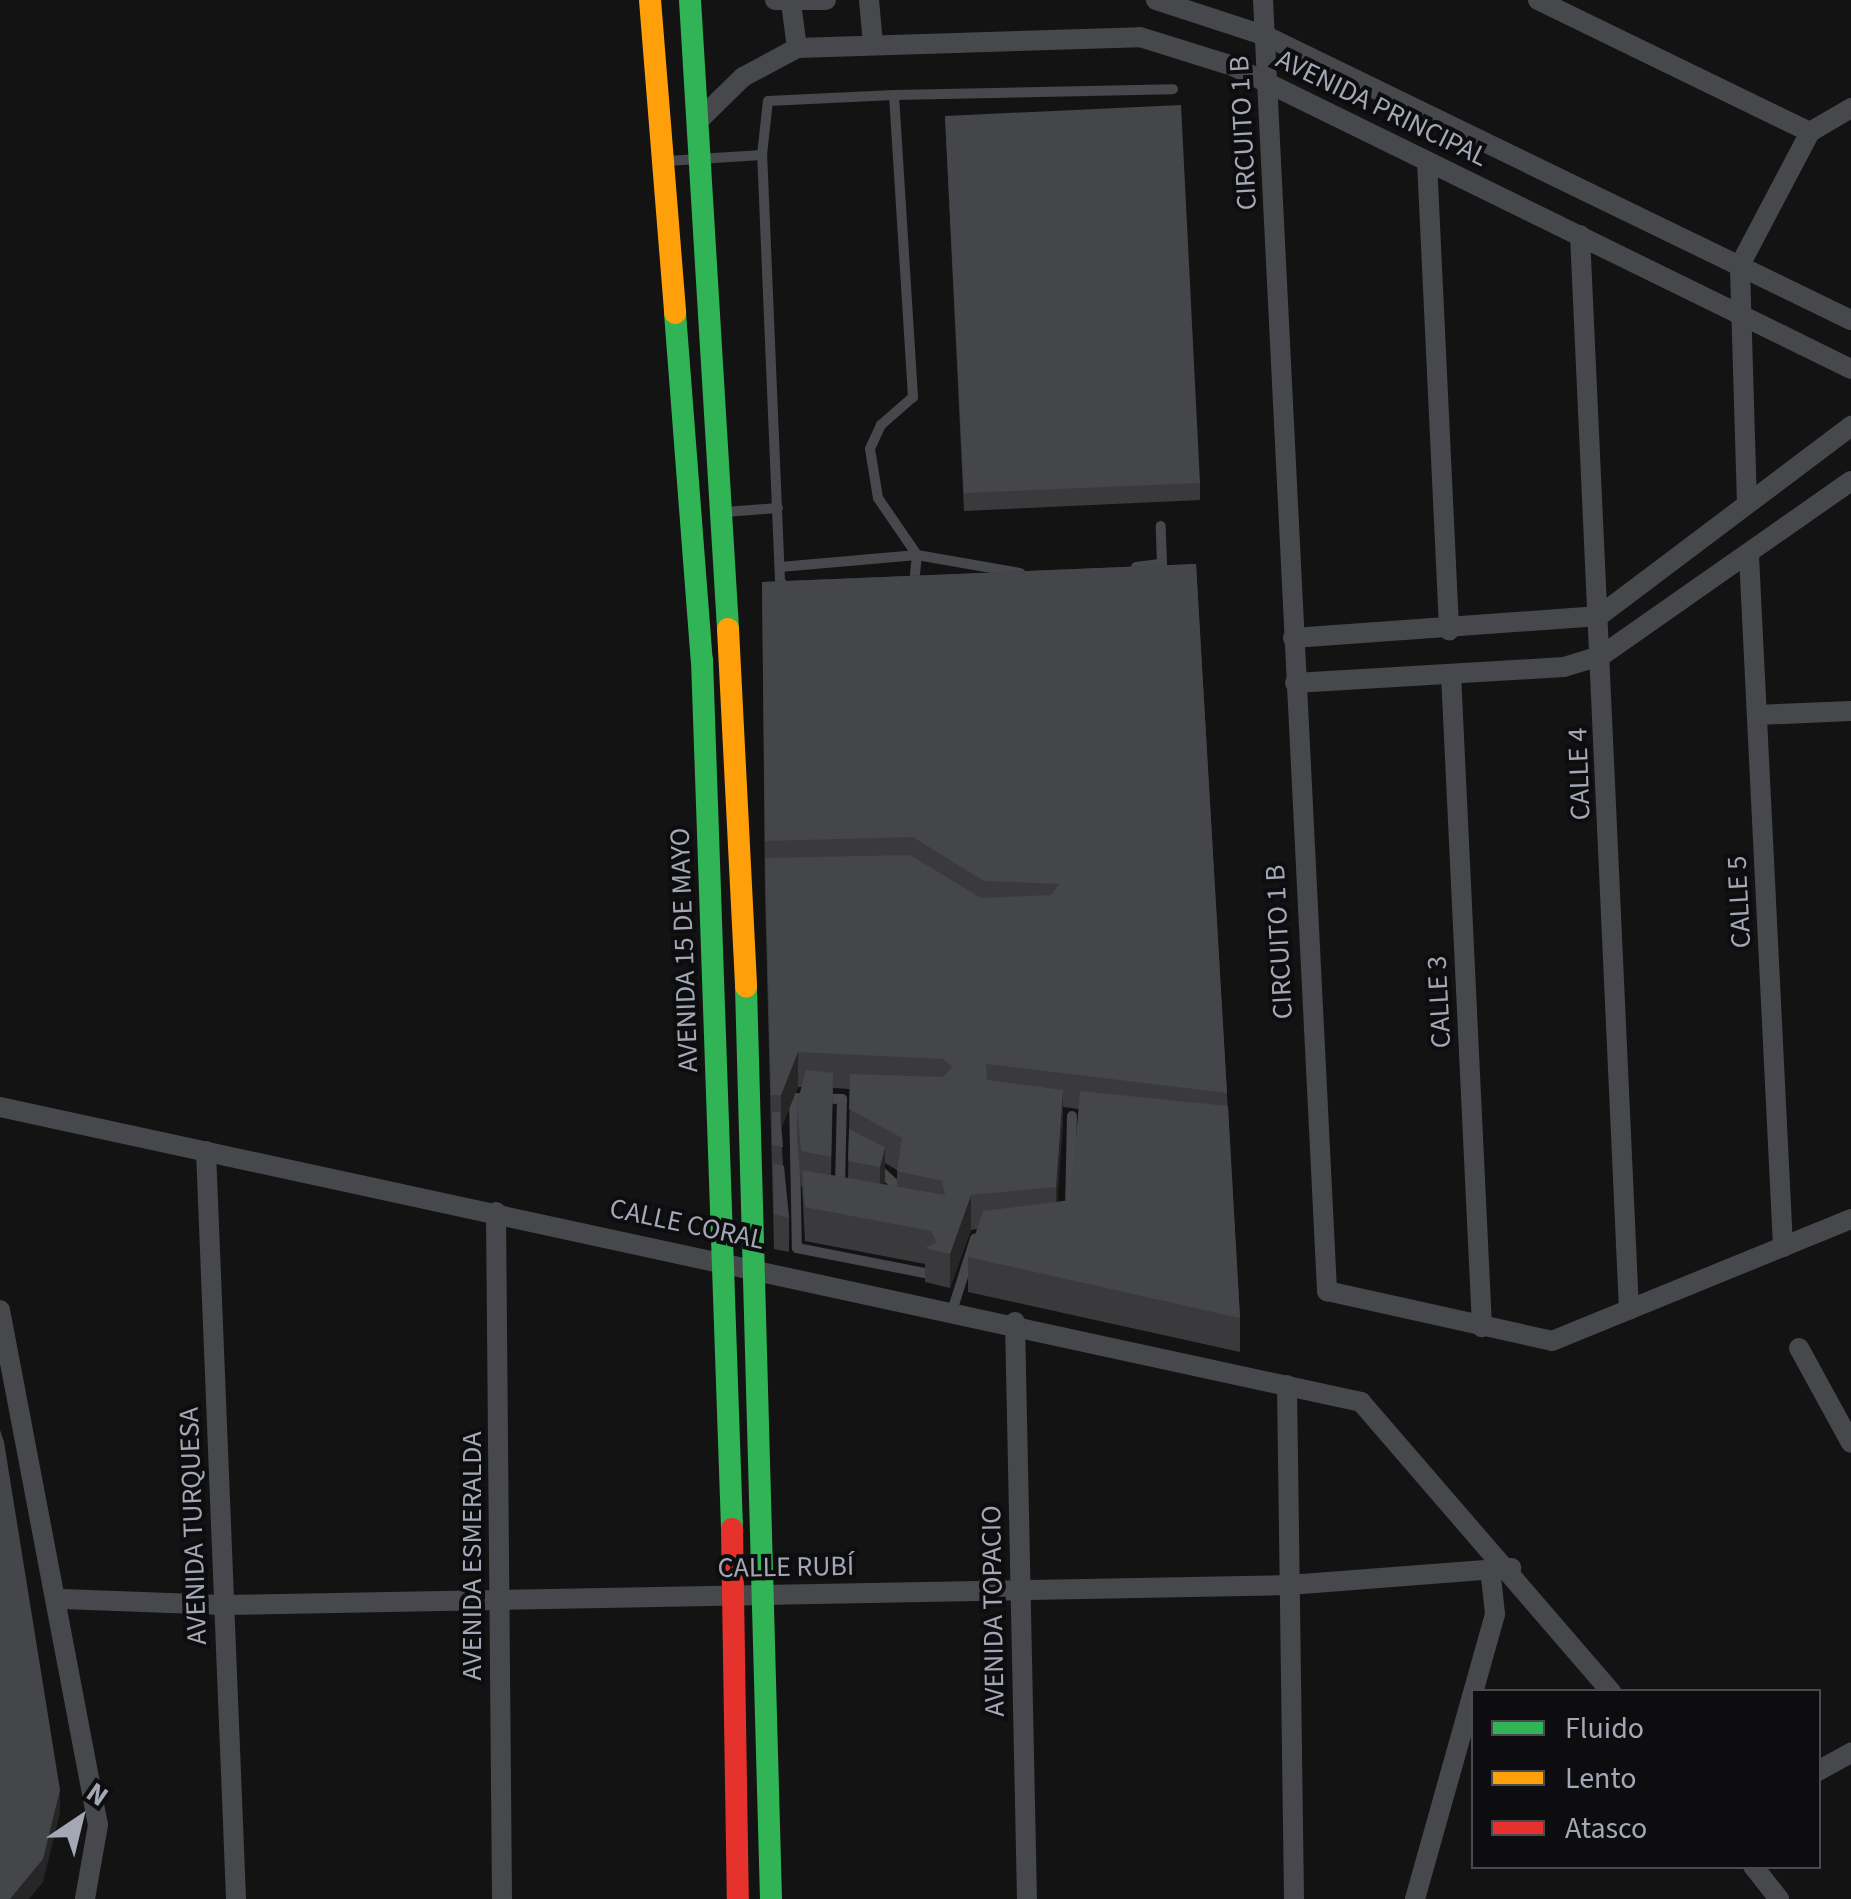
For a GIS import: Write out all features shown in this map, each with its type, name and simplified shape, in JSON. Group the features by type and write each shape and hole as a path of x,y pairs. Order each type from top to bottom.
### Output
{"main road":[{"name":"AVENIDA 15 DE MAYO","path":"650,0 702,660 728,1261 738,1899"},
{"path":"690,0 733,655 772,1137 763,1187 758,1268 771,1899"},
{"path":"702,660 733,655"}],"street":[{"path":"797,48 783,2 826,0"},
{"path":"869,0 873,44"},
{"name":"AVENIDA PRINCIPAL","path":"1156,0 1266,36 1851,320"},
{"name":"CIRCUITO 1 B","path":"1264,0 1321,1275 1327,1291 1348,1302 1552,1341 1851,1219"},
{"path":"1538,0 1810,132"},
{"name":"AVENIDA PRINCIPAL","path":"699,120 743,77 797,48 1140,36 1269,84 1851,370"},
{"path":"1747,504 1738,312 1740,264 1810,132 1851,108"},
{"path":"1427,161 1449,630"},
{"name":"CALLE 4","path":"1580,236 1630,1310"},
{"path":"1293,638 1449,630 1599,616 1851,426"},
{"path":"1295,683 1451,674 1601,656 1750,556 1851,481"},
{"name":"CALLE 5","path":"1750,556 1783,1247"},
{"name":"CALLE 3","path":"1451,674 1482,1327"},
{"path":"1758,716 1851,711"},
{"name":"CALLE CORAL","path":"0,1107 1015,1322 1362,1402 1500,1568"},
{"name":"AVENIDA TURQUESA","path":"206,1152 236,1899"},
{"name":"AVENIDA ESMERALDA","path":"496,1212 502,1899"},
{"path":"0,1310 62,1599 98,1825 85,1899"},
{"name":"AVENIDA TOPACIO","path":"1015,1322 1027,1899"},
{"path":"1799,1348 1851,1443"},
{"path":"1287,1385 1294,1899"},
{"path":"1500,1568 1608,1689"},
{"path":"1473,1689 1494,1614 1500,1568"},
{"name":"CALLE RUBÍ","path":"62,1599 223,1605 1289,1586 1500,1568"},
{"path":"1416,1899 1471,1698"},
{"path":"1821,1769 1851,1753"},
{"path":"1755,1869 1779,1899"}],"lane":[{"path":"813,591 783,588 780,567 762,155 768,101 1174,89"},
{"path":"892,586 917,582 917,554 878,498 870,448 914,397 894,95"},
{"path":"661,161 762,155"},
{"path":"724,512 778,508"},
{"path":"1110,570 1162,564 1161,526"},
{"path":"780,567 917,554 1043,574"},
{"path":"858,1099 794,1098 772,1137 796,1195 797,1248 929,1274"},
{"path":"825,1200 839,1202 842,1098"},
{"path":"1055,1114 1090,1118"},
{"path":"1064,1228 1072,1116"},
{"path":"841,1149 895,1177 893,1199"},
{"path":"783,1192 810,1198"},
{"path":"952,1311 970,1250 990,1232"}],"building":[{"path":"1181,105 1200,483 964,493 945,116"},
{"path":"1196,564 1227,1093 986,1064 987,1080 1063,1090 1056,1187 971,1195 950,1254 925,1248 937,1242 931,1231 805,1207 802,1170 945,1195 942,1181 897,1171 902,1138 849,1109 850,1074 943,1077 952,1067 943,1059 798,1052 781,1095 771,1095 765,858 910,855 981,898 1051,895 1059,884 984,881 913,837 765,841 762,582"},
{"path":"806,1070 833,1073 831,1157 801,1151 797,1104"},
{"path":"1080,1091 1228,1106 1240,1318 968,1257 983,1211 1071,1200"},
{"path":"772,1112 780,1112 783,1147 772,1145"},
{"path":"849,1129 885,1147 880,1167 848,1161"},
{"path":"773,1163 784,1166 789,1218 774,1214"},
{"path":"0,1430 60,1790 43,1859 10,1899 0,1899"}],"traffic: fast":[{"path":"690,0 728,629"},
{"path":"675,313 702,660 732,1529"},
{"path":"746,987 771,1899"}],"traffic: slow":[{"path":"650,0 675,313"},
{"path":"728,629 746,987"}],"traffic: jam":[{"path":"732,1529 738,1899"}]}
